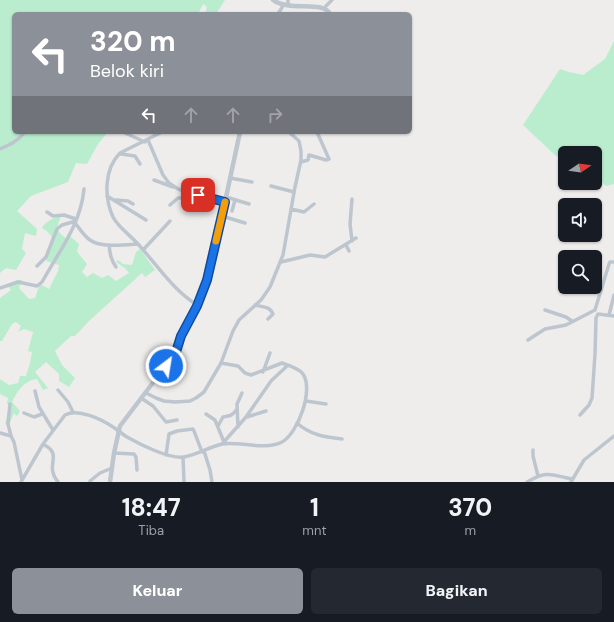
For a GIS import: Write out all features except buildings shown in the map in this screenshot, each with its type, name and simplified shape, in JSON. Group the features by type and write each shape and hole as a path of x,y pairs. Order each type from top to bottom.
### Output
{"street":[{"path":"273,0 276,2 287,3 318,3 328,10 332,0"},
{"path":"280,12 287,3"},
{"path":"0,149 12,144 23,134"},
{"path":"128,134 146,141 163,175 169,182 178,188"},
{"path":"159,134 120,154 111,165 108,177 107,196 113,218 138,244 177,290 197,306"},
{"path":"110,482 118,432 126,418 172,359 197,306 207,280 240,134"},
{"path":"146,392 164,401 175,402 190,401 204,392 221,364 233,330 239,320 266,293 281,262 301,162 299,141 291,134"},
{"path":"301,162 308,160 309,155 326,160 329,159 318,134"},
{"path":"120,154 135,156 140,164"},
{"path":"230,178 252,182"},
{"path":"154,180 198,195 235,200 249,204"},
{"path":"271,186 294,192"},
{"path":"0,288 18,282 32,286 40,284 76,221 83,202 84,190"},
{"path":"170,205 178,198 193,198 198,195"},
{"path":"107,196 146,220"},
{"path":"352,199 350,224 352,241"},
{"path":"114,200 128,201 133,204"},
{"path":"232,211 235,200"},
{"path":"291,209 304,212 314,204"},
{"path":"47,212 54,216 64,215 76,221 85,235 94,242 109,245 138,244"},
{"path":"222,216 245,223"},
{"path":"37,266 46,257 57,229 62,225 76,221"},
{"path":"143,250 170,221"},
{"path":"281,262 310,256 324,257 356,238"},
{"path":"109,245 111,257 116,267"},
{"path":"346,245 349,251"},
{"path":"580,415 589,405 592,398 597,315 596,309 601,286 609,264 610,262 614,262"},
{"path":"609,315 614,295"},
{"path":"255,305 272,310 274,314 268,318"},
{"path":"528,340 545,330 564,326 596,309"},
{"path":"545,310 566,317 572,322"},
{"path":"597,315 614,316"},
{"path":"263,372 270,353"},
{"path":"21,481 53,430 65,415 73,412 96,419 113,427 128,438 166,455 183,457 223,443 270,445 281,442 287,438 297,424 306,401 306,382 301,371 279,363 263,372 251,375 238,366 221,364"},
{"path":"223,443 246,417 271,381 287,366"},
{"path":"58,390 68,402 73,412"},
{"path":"35,391 36,400 42,414 53,430"},
{"path":"238,427 237,402 242,394"},
{"path":"141,398 153,406 166,422 177,420"},
{"path":"306,401 326,404"},
{"path":"10,404 8,424 16,448 21,481"},
{"path":"218,426 224,416 230,416 237,408"},
{"path":"246,417 266,410"},
{"path":"24,413 34,416 42,414"},
{"path":"206,414 215,420 223,443"},
{"path":"297,424 301,428 317,436 342,439"},
{"path":"166,455 168,434 193,429 210,470 212,482"},
{"path":"0,433 11,436"},
{"path":"527,482 547,473 572,480 584,460 614,436"},
{"path":"43,444 52,451 54,455 52,473 58,482"},
{"path":"533,450 538,476"},
{"path":"114,453 134,454 136,457 137,470"},
{"path":"183,457 184,482"},
{"path":"90,481 100,473 112,468"}],"green space":[{"path":"0,0 225,0 217,12 206,12 207,7 203,4 199,12 12,12 12,134 106,134 98,144 87,164 76,163 68,182 31,196 17,211 37,229 36,236 25,233 22,249 26,253 16,270 6,268 0,273"},
{"path":"614,41 614,184 606,186 602,182 602,146 558,146 558,156 556,156 523,125 560,69 583,75 605,59"},
{"path":"61,216 58,224 59,232 67,239 71,237 79,244 77,252 87,264 82,272 87,277 93,273 102,278 108,275 116,281 129,273 125,268 116,262 118,260 123,264 132,265 136,252 140,249 155,270 145,277 142,273 89,321 75,336 71,336 55,351 62,365 75,378 69,387 59,381 59,374 46,362 35,372 48,388 43,390 37,379 29,381 25,384 16,394 12,402 20,411 17,416 14,413 9,425 5,424 10,405 7,404 8,398 0,394 0,379 9,385 18,383 20,376 26,376 32,352 28,351 33,332 24,329 18,332 21,326 16,322 12,324 2,341 0,341 0,298 11,290 7,285 17,280 22,280 19,288 29,299 35,298 40,284 49,289 58,271 59,265 46,261 52,237 42,228 47,222"}],"slow traffic":[{"path":"216,241 225,202"}],"route":[{"path":"166,366 176,352 181,336 197,306 207,280 225,202 198,195"}]}
